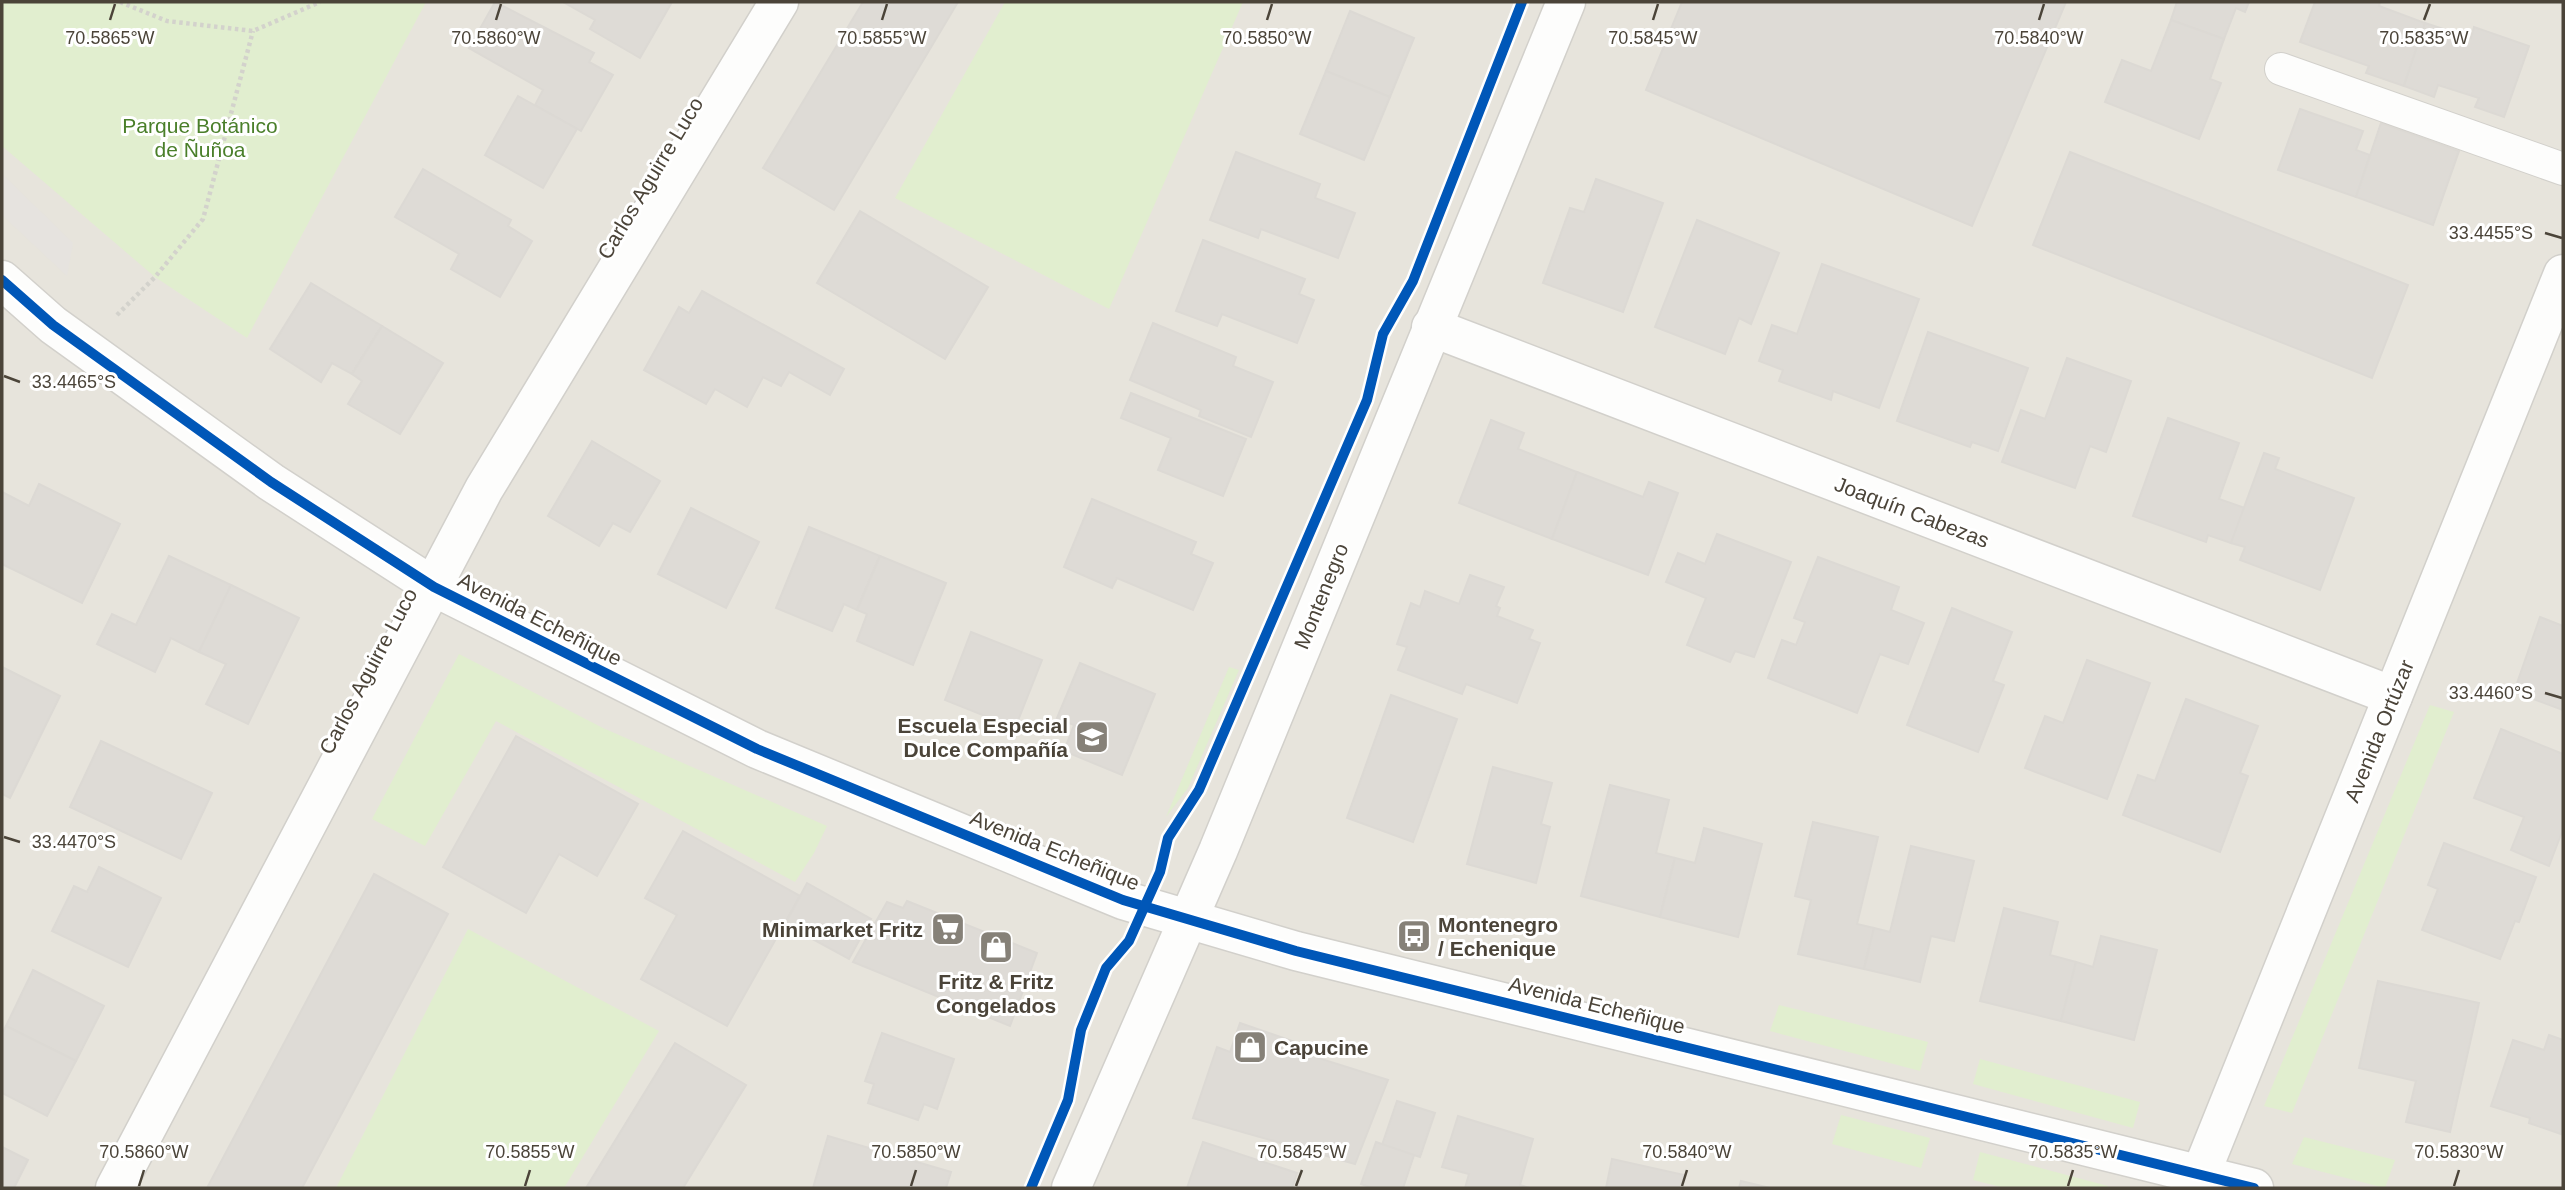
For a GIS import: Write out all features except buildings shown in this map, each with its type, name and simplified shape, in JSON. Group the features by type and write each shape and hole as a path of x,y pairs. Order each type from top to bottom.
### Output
{"street":[{"name":"Carlos Aguirre Luco","path":"115,1188 484,489 779,2"},
{"name":"Montenegro","path":"1071,1188 1187,920 1566,2"},
{"name":"Avenida Ortúzar","path":"2198,1181 2563,274"},
{"name":"Avenida Echeñique","path":"2,280 53,325 271,482 434,587 757,749 1123,900 1296,951 2198,1181 2254,1188"},
{"name":"Joaquín Cabezas","path":"1431,327 2393,696"}],"lane":[{"path":"2281,69 2563,169"}],"path":[{"path":"120,2 167,22 253,31 320,2"},
{"path":"114,318 155,277 204,219 253,31"}],"shaded area":[{"path":"2,2 2563,2 2563,1188 2,1188"},
{"path":"2,174 73,243 67,276 2,215"}],"green space":[{"name":"Parque Botánico de Ñuñoa","path":"2,2 426,2 247,338 155,277 2,146"},
{"path":"1005,2 1243,2 1109,309 895,198"},
{"path":"459,654 603,728 827,826 814,853 795,882 496,721 425,846 372,819"},
{"path":"1229,667 1239,670 1188,788 1166,817"},
{"path":"2430,705 2454,712 2292,1113 2264,1106"},
{"path":"468,929 659,1031 564,1188 336,1188"},
{"path":"1779,1005 1928,1042 1920,1071 1770,1031"},
{"path":"1980,1059 2140,1102 2133,1128 1973,1084"},
{"path":"1841,1115 1930,1138 1921,1168 1832,1144"},
{"path":"2304,1137 2395,1160 2385,1188 2292,1164"},
{"path":"1980,1152 2108,1186 2005,1188 1973,1180"}],"cycle path":[{"path":"1031,1188 1068,1100 1081,1030 1106,968 1129,941 1160,872 1168,838 1199,790 1367,400 1383,334 1413,281 1522,2"},
{"path":"2,280 53,325 271,482 434,587 757,749 1123,900 1296,951 2254,1188"}],"place":[{"name":"Escuela Especial Dulce Compañía","path":"1092,737"},
{"name":"Minimarket Fritz","path":"948,929"},
{"name":"Montenegro / Echenique","path":"1414,936"},
{"name":"Fritz & Fritz Congelados","path":"996,947"},
{"name":"Capucine","path":"1250,1047"}]}
